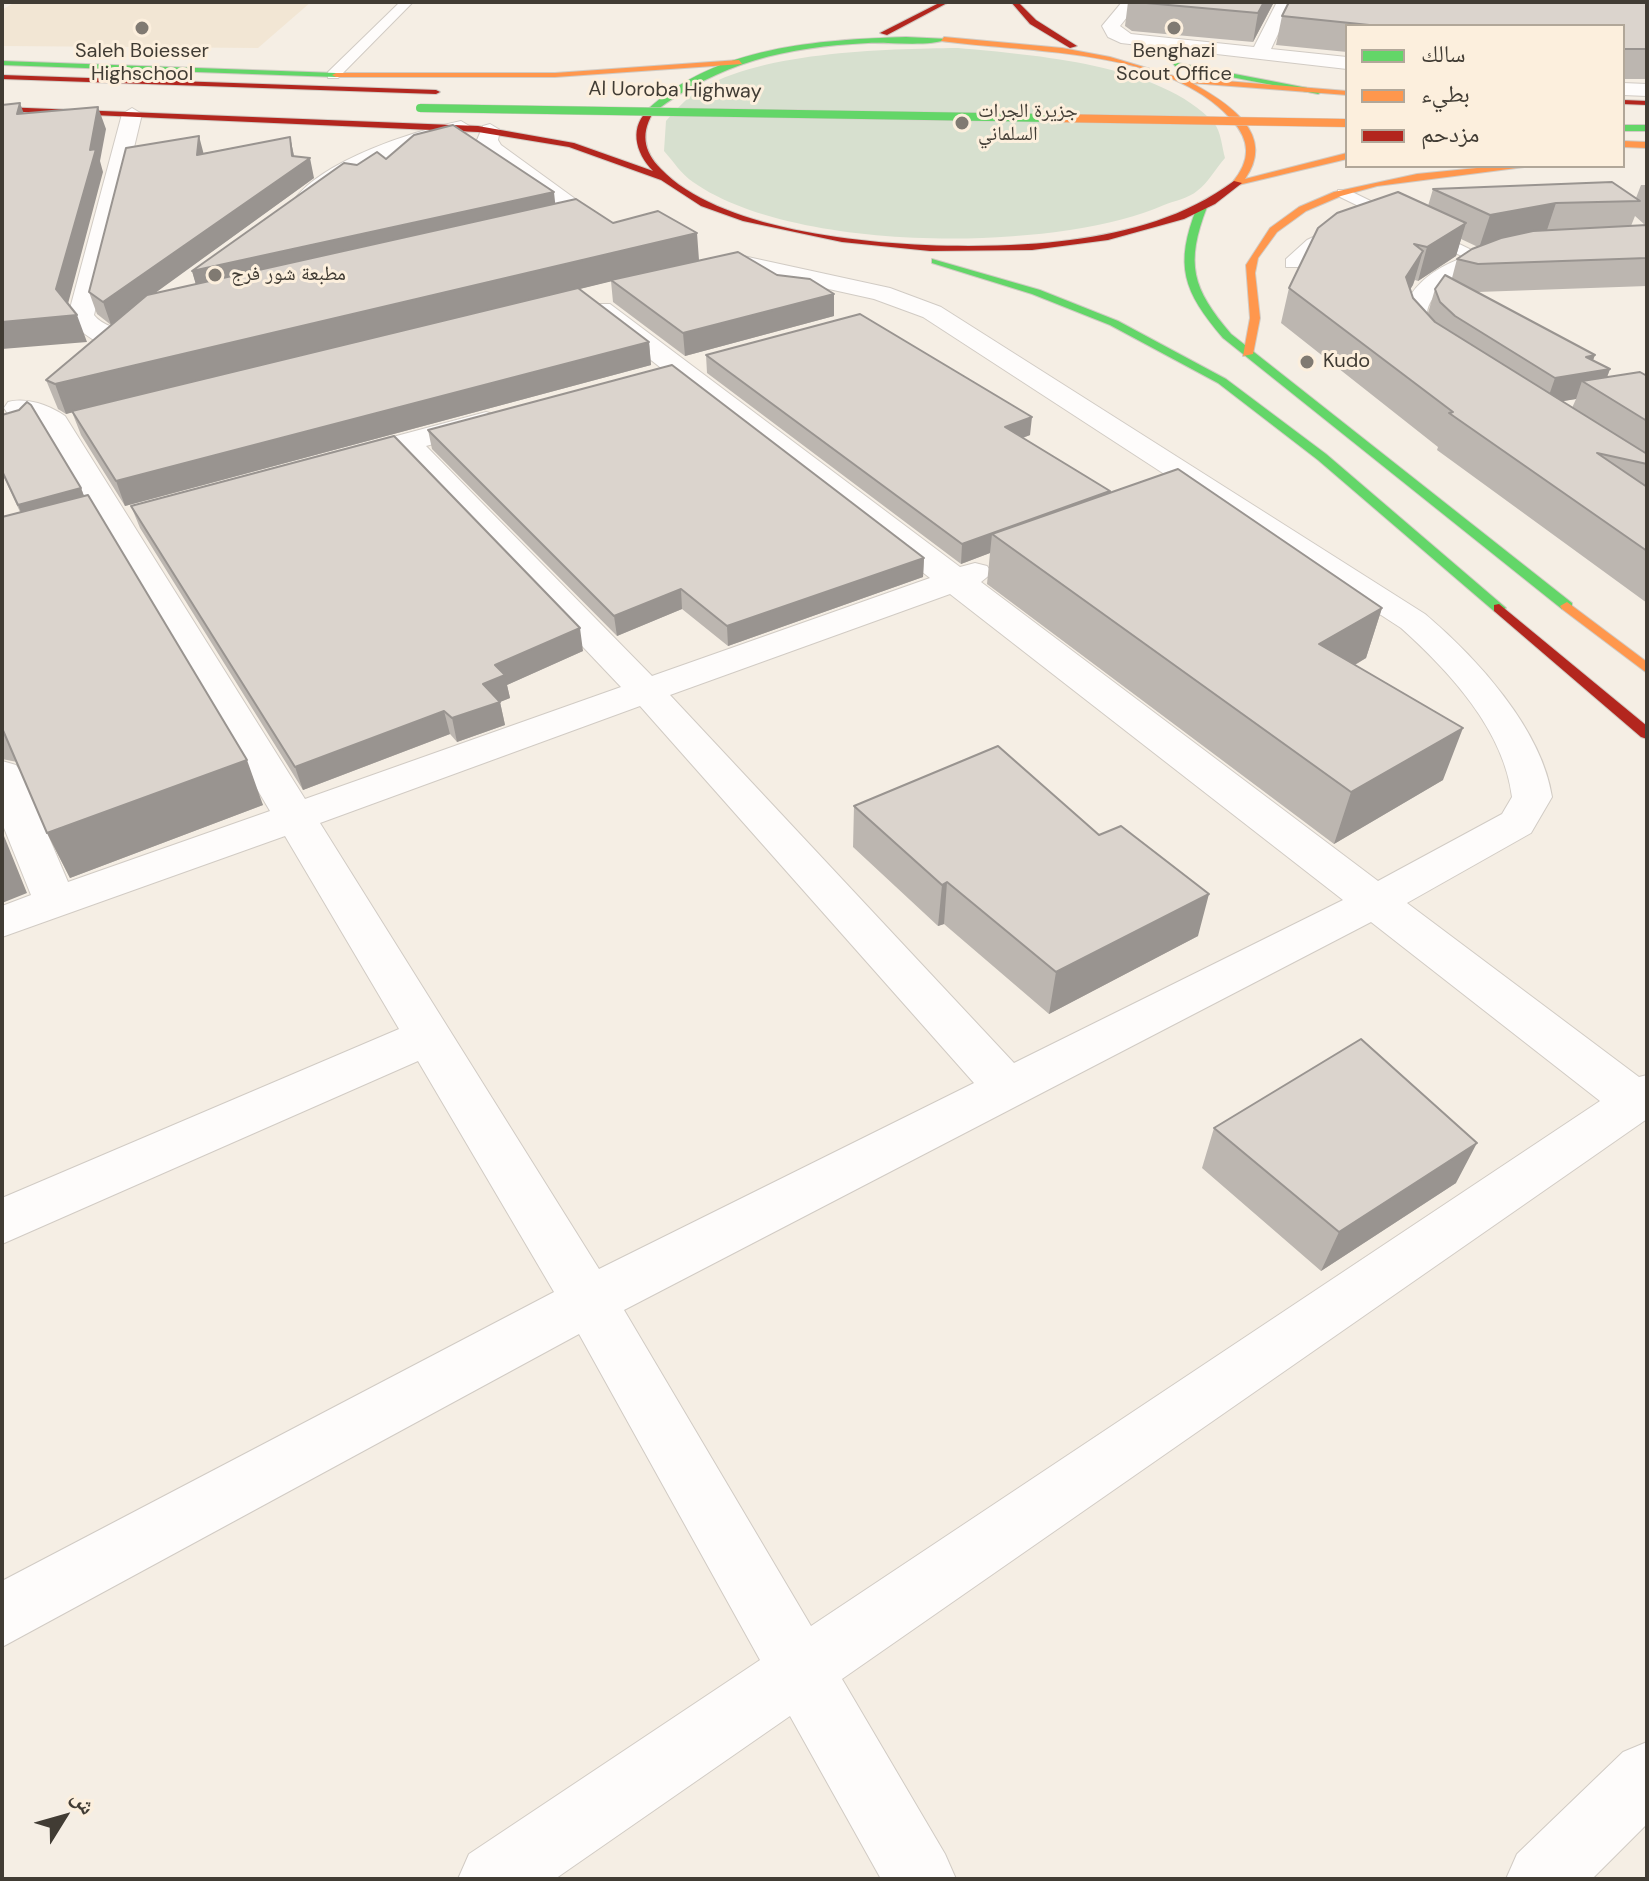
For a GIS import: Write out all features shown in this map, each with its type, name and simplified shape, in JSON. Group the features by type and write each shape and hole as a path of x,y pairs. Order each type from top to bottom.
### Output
{"main road":[{"path":"850,43 906,24 946,2"},
{"path":"1014,2 1045,31 1097,56 1174,79 1345,93"},
{"path":"1045,31 1131,55 1318,92"},
{"path":"2,63 500,78 622,73 739,62 850,43 976,41 1097,56"},
{"path":"663,178 643,154 640,130 644,118 664,96 679,87 739,62"},
{"name":"Al Uoroba Highway","path":"2,77 436,92 1345,110"},
{"path":"431,125 526,121 554,115 572,100 558,88 500,78"},
{"path":"1174,79 1230,109 1249,133 1253,159 1237,184"},
{"name":"Al Uoroba Highway","path":"2,92 420,108 1345,123"},
{"path":"1625,102 1647,103"},
{"path":"2,109 431,125 490,130 571,145 663,178 721,210 810,234 872,243 956,248 1065,242 1148,227 1202,207 1237,184 1345,157"},
{"path":"2,119 43,110"},
{"path":"1625,113 1647,113"},
{"path":"1625,128 1647,128"},
{"path":"1625,144 1647,145"},
{"path":"1247,354 1255,317 1248,282 1254,254 1287,219 1343,193 1404,179 1509,168"},
{"path":"1202,207 1186,241 1185,270 1198,302 1211,319 1247,354 1643,662"},
{"path":"872,243 996,279 1075,307 1151,340 1222,381 1322,457 1647,734"}],"street":[{"path":"1131,2 1111,26 1119,36 1345,63"},
{"path":"1260,54 1285,2"},
{"path":"1625,89 1647,90"},
{"path":"114,338 91,329 81,316 132,114"},
{"path":"350,122 359,160"},
{"path":"285,215 359,160 404,141 461,127"},
{"path":"490,130 487,140 494,149 577,211 571,219 518,231"},
{"path":"2,1615 589,1301 1375,902 1517,823 1532,797 1525,767 1474,680 1435,639 946,320 917,305 862,288 719,265 810,234"},
{"path":"1461,365 1425,340 1418,331 1412,313 1420,298 1446,275 1480,258 1538,248"},
{"path":"494,1879 1641,1097 1375,902 680,369 591,296"},
{"path":"873,317 917,305"},
{"path":"90,356 137,322"},
{"path":"42,413 116,521 589,1301 920,1879"},
{"path":"314,467 513,414"},
{"path":"406,443 646,691 1008,1089"},
{"path":"1163,506 1207,490"},
{"path":"2,922 1014,559"},
{"path":"2,774 55,902"},
{"path":"2,1222 429,1036"},
{"path":"1542,1879 1642,1791"}],"lane":[{"path":"333,75 407,2"},
{"path":"1343,193 1385,216 1480,258"},
{"path":"1292,263 1328,235 1385,216 1420,210"}],"shaded area":[{"name":"Saleh Boiesser Highschool","path":"15,2 311,2 258,48 2,46 2,10"}],"green space":[{"path":"958,48 1023,54 1095,66 1162,87 1191,103 1214,123 1225,158 1194,193 1116,221 1058,232 993,238 925,238 857,233 793,222 737,205 693,182 664,151 666,121 682,104 718,80 749,69 820,55"}],"building":[{"path":"1135,2 1264,2 1258,13"},
{"path":"1289,2 1647,2 1647,49 1625,49 1625,24 1360,24 1282,16"},
{"path":"20,103 17,114 98,107 90,150 96,149 56,289 77,315 2,322 2,105"},
{"path":"453,125 554,192 192,271 344,163 357,165 377,152 386,159 414,135"},
{"path":"199,136 197,155 290,137 292,156 310,158 103,302 89,292 126,148"},
{"path":"1612,182 1640,201 1556,203 1490,215 1433,189"},
{"path":"1398,192 1466,223 1427,247 1414,244 1423,251 1406,277 1413,298 1435,322 1647,454 1647,464 1597,453 1647,487 1647,551 1449,413 1453,412 1289,288 1318,228 1337,213"},
{"path":"576,199 613,223 658,211 697,233 55,384 46,380 147,295"},
{"path":"1647,225 1647,258 1478,264 1457,259 1472,249 1501,238 1533,231"},
{"path":"738,252 777,275 810,279 834,294 683,333 611,280"},
{"path":"1445,275 1595,355 1586,357 1610,369 1555,378 1455,316 1440,302 1435,289"},
{"path":"578,288 649,342 116,481 72,411"},
{"path":"860,314 1032,417 1005,427 1110,491 962,544 706,355"},
{"path":"672,365 924,558 727,626 681,589 614,616 428,430"},
{"path":"1640,372 1647,376 1647,421 1582,381"},
{"path":"27,402 81,488 18,505 2,471 2,415 19,410"},
{"path":"394,436 580,628 495,665 505,675 483,684 500,702 452,718 444,711 295,767 131,506"},
{"path":"1178,469 1382,608 1319,644 1463,728 1351,792 992,534"},
{"path":"88,495 247,760 47,833 2,728 2,517"},
{"path":"998,746 1099,835 1121,826 1209,894 1056,972 947,882 942,885 854,806"},
{"path":"1361,1039 1477,1143 1339,1232 1214,1128"}],"traffic: fast":[{"path":"651,110 682,87 715,70 752,57 829,44 944,39"},
{"path":"2,63 336,75"},
{"path":"1175,64 1318,92"},
{"path":"420,108 1051,118"},
{"path":"1625,128 1647,128"},
{"path":"1202,207 1189,245 1189,276 1202,305 1227,336 1567,606"},
{"path":"936,261 1036,292 1114,323 1222,381 1322,457 1499,608"}],"traffic: slow":[{"path":"944,39 1062,50 1108,58 1191,85 1223,104 1249,137 1252,158 1237,183"},
{"path":"336,75 555,75 739,62"},
{"path":"1174,79 1345,93"},
{"path":"1051,118 1345,123"},
{"path":"1625,144 1647,145"},
{"path":"1237,184 1345,157"},
{"path":"1247,354 1255,318 1250,280 1253,258 1274,230 1302,209 1337,194 1376,184 1417,176 1504,168"},
{"path":"1567,606 1647,669"}],"traffic: jam":[{"path":"884,33 946,2"},
{"path":"1014,2 1033,22 1073,46"},
{"path":"2,77 436,92"},
{"path":"1625,102 1647,103"},
{"path":"2,109 478,129 571,145 663,178"},
{"path":"651,110 642,128 641,147 647,160 670,184 705,204 747,219 842,239 965,249 1069,243 1108,237 1181,217 1212,202 1237,183"},
{"path":"1499,608 1647,734"}],"place":[{"name":"Saleh Boiesser Highschool","path":"142,28"},
{"name":"Benghazi Scout Office","path":"1174,28"},
{"name":"جزيرة الجرات السلماني","path":"962,123"},
{"name":"مطبعة شور فرج","path":"215,275"},
{"name":"Kudo","path":"1307,362"}]}
